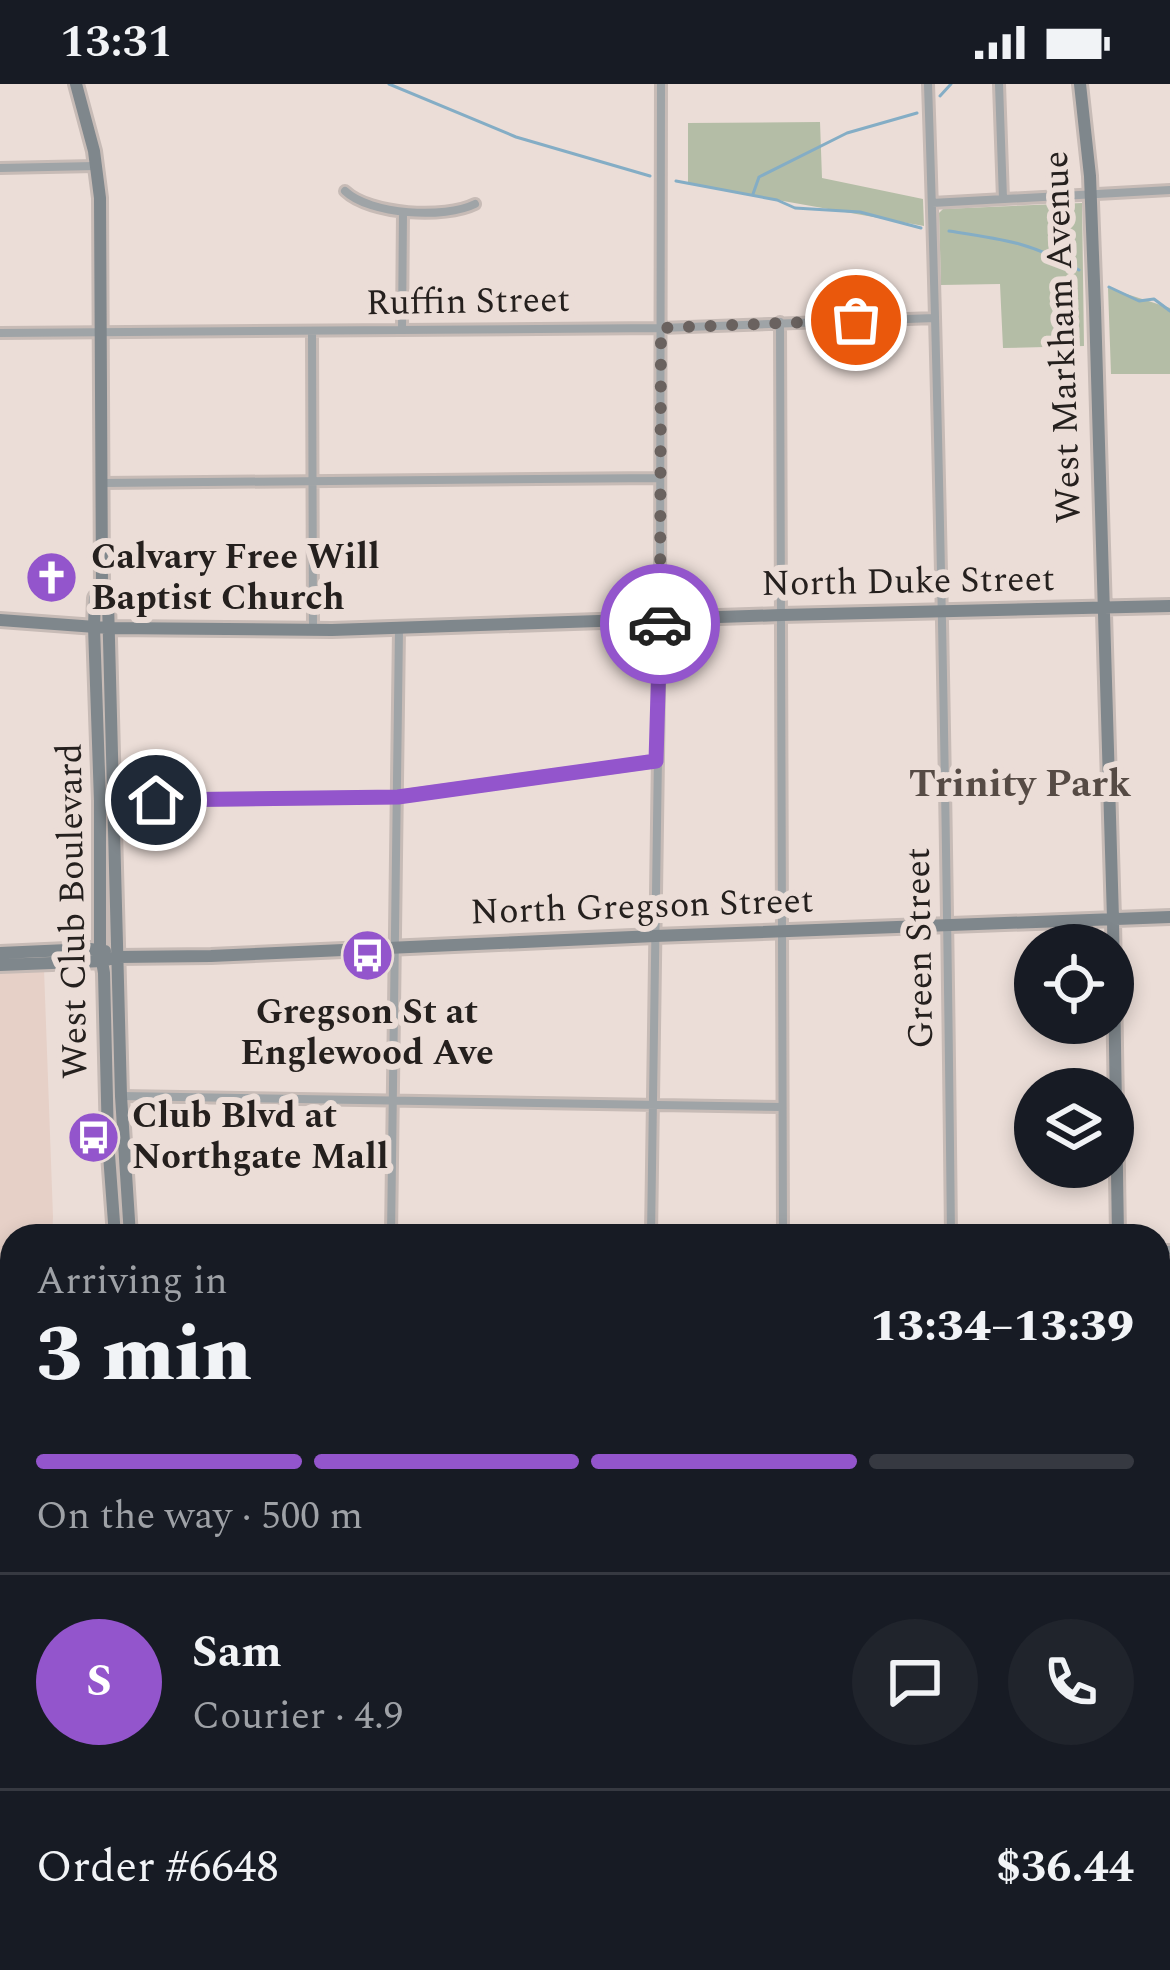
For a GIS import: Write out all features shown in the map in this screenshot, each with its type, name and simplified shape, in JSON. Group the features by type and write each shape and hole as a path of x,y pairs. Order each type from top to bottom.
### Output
{"main road":[{"name":"West Club Boulevard","path":"76,84 97,166 100,198 102,587 108,602 102,628 106,956 112,1201 119,1224"},
{"name":"West Markham Avenue","path":"1079,84 1091,194 1118,1224"},
{"name":"North Duke Street","path":"0,620 102,628 313,630 1170,607"},
{"name":"North Gregson Street","path":"0,953 211,956 1170,917"},
{"name":"West Club Boulevard","path":"106,956 121,1096 127,1224"},
{"name":"North Gregson Street","path":"0,965 106,956"}],"street":[{"path":"651,1224 661,84"},
{"name":"Green Street","path":"928,84 951,1224"},
{"path":"999,84 1003,199"},
{"path":"0,168 97,166"},
{"path":"932,203 1170,190"},
{"path":"345,191 360,201 403,212 458,211 475,204"},
{"path":"402,329 403,212"},
{"name":"Ruffin Street","path":"0,334 661,328 935,318"},
{"path":"780,322 783,1224"},
{"path":"312,331 313,630"},
{"path":"102,483 659,478"},
{"path":"391,1224 399,627"},
{"path":"106,801 398,797 656,761"},
{"path":"121,1096 782,1107"}],"shaded area":[{"path":"0,968 44,969 53,1224 0,1224"}],"green space":[{"path":"820,122 822,178 923,199 924,226 688,184 688,123"},
{"path":"1082,203 1084,346 1003,348 1000,284 941,285 939,213 943,209"},
{"path":"1108,288 1170,308 1170,374 1111,374"}],"waterway":[{"path":"389,84 516,137 650,176"},
{"path":"940,96 951,84"},
{"path":"753,194 759,177 847,133 917,113"},
{"path":"676,181 777,200 795,208 860,212 921,228"},
{"path":"949,231 1016,243 1079,270"},
{"path":"1109,287 1139,301 1154,299 1170,311"}],"way so far":[{"path":"660,624 661,328 856,320"}],"place":[{"name":"Calvary Free Will Baptist Church","path":"52,578"},
{"name":"Gregson St at Englewood Ave","path":"367,956"},
{"name":"Club Blvd at Northgate Mall","path":"93,1137"}],"district":[{"name":"Trinity Park","path":"1020,784"}],"route":[{"path":"156,800 398,797 656,761 660,624"}]}
